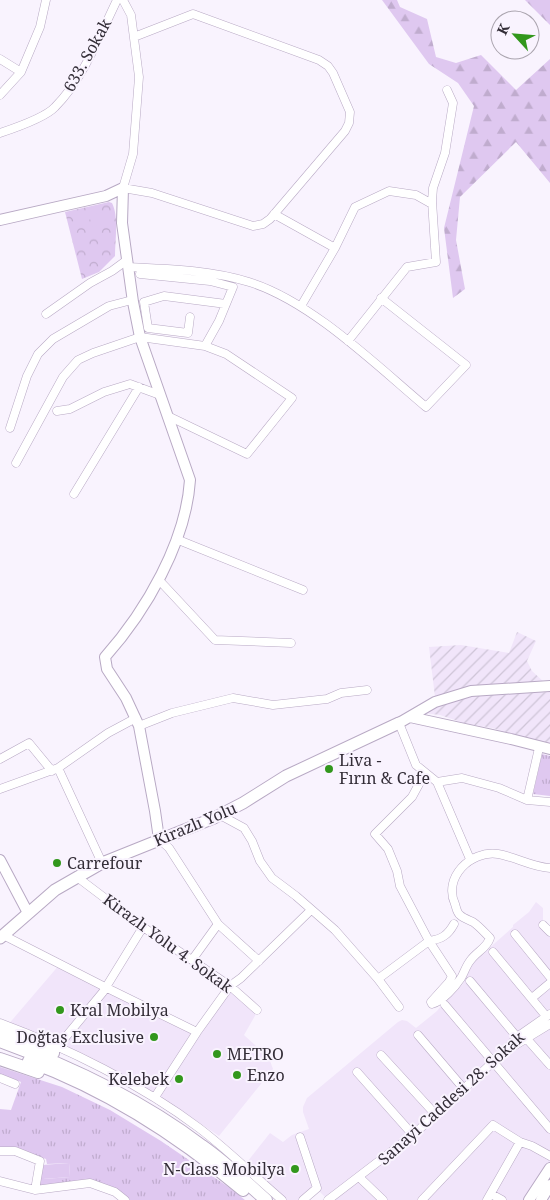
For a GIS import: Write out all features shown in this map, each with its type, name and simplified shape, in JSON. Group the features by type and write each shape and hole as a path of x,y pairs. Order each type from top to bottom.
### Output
{"highway":[{"path":"0,1031 55,1050 174,1120 207,1144 230,1174"},
{"path":"0,1042 78,1072 166,1121 202,1146 254,1200"},
{"path":"0,1051 44,1066 102,1094 164,1131 266,1200"},
{"path":"0,1059 65,1082 101,1099 154,1130 196,1159 230,1174"}],"main road":[{"name":"Kirazlı Yolu","path":"2,936 55,890 102,863 220,815 286,776 399,723"}],"street":[{"path":"0,96 21,72 40,27 46,0"},
{"name":"633. Sokak","path":"0,133 20,127 54,108 76,81 117,0"},
{"path":"123,0 131,15 139,77 133,154 123,188 122,224 132,300 140,337 190,480 189,499 176,539 159,580 142,609 106,657 107,669 126,698 137,722 159,839 169,848 218,924 259,961"},
{"path":"0,220 106,196 123,188 152,193 253,226 263,224 274,214 349,124 350,112 333,73 328,66 319,60 193,14 134,37"},
{"path":"0,59 21,72"},
{"path":"348,341 407,267 436,262 432,204 433,188 445,153 453,104 447,90"},
{"path":"301,306 335,248 355,207 389,191 416,195 432,204"},
{"path":"274,214 335,248"},
{"path":"46,314 90,283 128,264 220,274 264,287 301,306 348,341 426,407 466,365 381,298"},
{"path":"140,274 210,281 233,287 219,321 205,346"},
{"path":"190,317 188,333 148,328 144,302 164,296 226,304"},
{"path":"10,428 28,376 38,354 53,340 109,306 132,300"},
{"path":"16,463 62,377 70,368 78,360 140,337 205,346 226,354 292,398 247,454 168,416"},
{"path":"57,411 70,409 104,392 130,384 160,395"},
{"path":"74,494 139,387"},
{"path":"176,539 303,590"},
{"path":"159,580 215,640 292,643"},
{"path":"470,859 437,782 416,765 399,723 436,702 471,691 550,686"},
{"path":"0,789 55,770 108,733 137,722 233,698 273,705 327,699 341,693 367,690"},
{"path":"410,716 512,738 539,748 550,749"},
{"path":"0,758 29,743 55,770 102,863"},
{"path":"527,800 539,748"},
{"path":"425,773 412,797 375,834 388,849 397,871 400,886 429,940 452,976 431,1002 434,1004 451,990 460,979 470,960 489,943 490,938 475,923 459,914 452,898 451,884 461,867 470,859 497,854 524,863 550,868"},
{"path":"437,782 462,778 499,788 527,800 550,802"},
{"path":"220,815 244,828 252,841 260,861 272,878 335,930 400,1007"},
{"path":"0,860 28,913"},
{"name":"Kirazlı Yolu 4. Sokak","path":"77,877 143,927 230,986 257,1010"},
{"path":"155,1097 197,1032 230,986 241,978 311,910"},
{"path":"192,960 218,924"},
{"path":"378,979 429,940 440,939 449,933 454,924"},
{"path":"543,925 550,932"},
{"path":"55,1050 103,992 143,927"},
{"path":"514,934 550,977"},
{"path":"2,936 197,1032"},
{"path":"493,952 549,1018 527,1039 504,1052"},
{"path":"470,981 517,1037"},
{"path":"532,998 550,983"},
{"path":"445,1005 550,1129"},
{"name":"Sanayi Caddesi 28. Sokak","path":"328,1200 414,1135 504,1052 517,1037 549,1018"},
{"path":"0,1023 155,1097 222,1146 282,1200"},
{"path":"418,1035 464,1089"},
{"path":"527,1039 550,1065"},
{"path":"381,1056 436,1115"},
{"path":"356,1072 414,1135"},
{"path":"0,1078 15,1084"},
{"path":"427,1198 493,1125 520,1142 550,1156"},
{"path":"300,1137 318,1188 303,1200"},
{"path":"502,1200 489,1197 520,1142"},
{"path":"0,1151 16,1151 40,1160 35,1190"},
{"path":"529,1200 550,1168"},
{"path":"359,1177 383,1200"},
{"path":"0,1181 35,1190 90,1183 125,1200"},
{"path":"541,1200 550,1185"}],"shaded area":[{"path":"517,632 536,641 527,661 532,671 545,683 466,687 435,697 429,647 461,645 509,653"},
{"path":"550,692 550,745 492,728 464,723 440,715 423,713 452,699 466,696"},
{"path":"536,902 543,908 543,925 550,932 550,983 533,998 546,1016 517,1037 550,1024 550,1168 529,1200 328,1200 317,1189 303,1200 282,1200 244,1166 270,1133 283,1142 292,1135 309,1129 303,1112 307,1098 398,1022 402,1020 407,1021 416,1028 437,1011 447,998 463,984 469,966 529,912"},
{"path":"60,964 197,1032 155,1097 7,1026"},
{"path":"550,988 550,1012 547,1014 536,998"},
{"path":"231,991 256,1014 244,1035 269,1058 273,1069 219,1136 158,1095"}],"green space":[{"path":"382,0 397,0 400,7 427,19 436,57 456,63 481,55 516,90 550,59 550,183 516,142 460,197 456,240 465,289 453,298 444,228 474,106 458,83 429,64"},
{"path":"525,0 550,0 550,25 540,15 540,10 535,10"},
{"path":"109,202 112,203 115,215 115,256 99,272 82,279 65,212"},
{"path":"101,212 104,224 92,227 89,215"},
{"path":"542,754 550,756 550,796 533,794"},
{"path":"0,1067 62,1087 110,1110 161,1141 245,1200 130,1200 106,1186 76,1181 39,1187 42,1165 44,1179 70,1177 69,1163 47,1164 46,1159 18,1150 0,1148 0,1109 11,1110 21,1082 0,1074"},
{"path":"69,1163 70,1177 43,1179 42,1165"}],"place":[{"name":"Liva - Fırın & Cafe","path":"329,769"},
{"name":"Carrefour","path":"57,863"},
{"name":"Kral Mobilya","path":"60,1010"},
{"name":"Doğtaş Exclusive","path":"154,1037"},
{"name":"METRO","path":"217,1054"},
{"name":"Enzo","path":"237,1075"},
{"name":"Kelebek","path":"179,1079"},
{"name":"N-Class Mobilya","path":"295,1169"}]}
